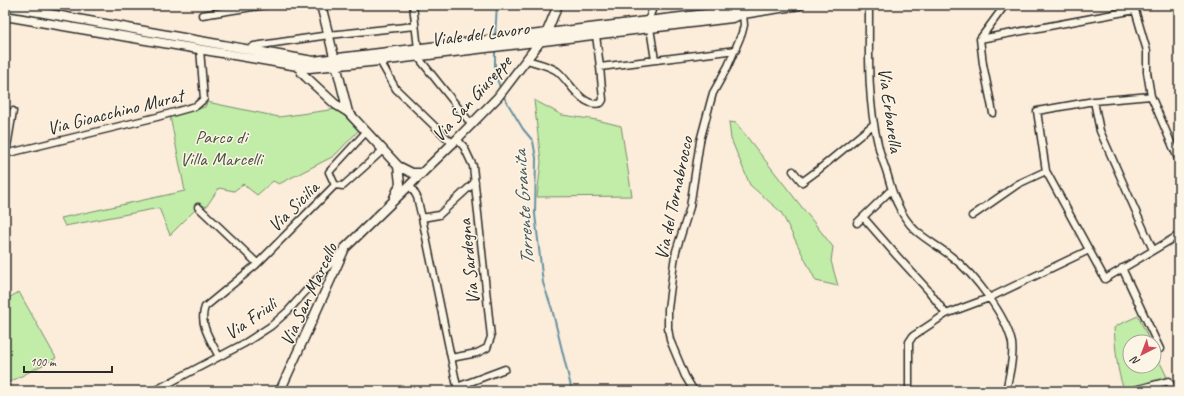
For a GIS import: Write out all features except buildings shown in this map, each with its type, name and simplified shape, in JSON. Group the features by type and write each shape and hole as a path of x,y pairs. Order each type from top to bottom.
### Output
{"main road":[{"path":"321,5 348,112"},
{"name":"Via San Giuseppe","path":"410,185 472,125 509,83 546,34 558,5"},
{"name":"Viale del Lavoro","path":"508,42 539,42 596,35 731,11 743,14 798,5"},
{"name":"Viale del Lavoro","path":"8,6 306,60 335,62 380,61 418,53"},
{"name":"Viale del Lavoro","path":"5,16 299,67 323,67 335,62 508,42 546,34 649,25"},
{"path":"299,67 302,73 312,83 335,104 348,112 398,166 412,173 422,173"},
{"path":"392,202 398,190 400,176 398,166"},
{"path":"400,176 410,185"},
{"name":"Via San Marcello","path":"280,391 345,248 410,185"}],"street":[{"path":"202,15 266,5"},
{"path":"413,5 418,53 472,125"},
{"path":"654,5 649,25 655,60"},
{"name":"Via Erbarella","path":"869,5 871,100 878,144 891,190 905,218 915,230 953,258 976,280 1000,314 1012,343 1012,361 1006,391"},
{"path":"993,113 983,64 980,39 1005,5"},
{"path":"980,39 1134,7 1147,51 1147,72 1150,96 1177,153 1179,161"},
{"name":"Via del Tornabrocco","path":"694,391 685,376 670,340 668,328 668,309 674,262 690,207 700,144 711,100 736,50 744,28 743,14"},
{"path":"248,50 254,46 329,35 415,26"},
{"path":"527,60 555,70 566,79 581,98 595,104 601,103 603,100 596,35"},
{"name":"Via Gioacchino Murat","path":"6,153 157,117 196,106 204,99 200,49"},
{"path":"600,67 736,50"},
{"name":"Via Sardegna","path":"380,61 396,89 455,141 464,147 473,166 491,337 487,348 477,353 451,358"},
{"path":"1150,96 1094,101 1037,111 1046,171 1105,279 1179,235"},
{"path":"1094,101 1100,131 1153,250"},
{"path":"6,153 13,111"},
{"path":"793,171 802,182 874,124"},
{"name":"Via Sicilia","path":"219,357 203,324 202,313 205,307 257,263 335,185 329,172 366,132"},
{"path":"335,185 343,186 383,150"},
{"path":"972,216 1018,184 1046,171"},
{"path":"422,218 439,215 475,182"},
{"path":"410,185 417,198 422,218 458,389 505,369"},
{"path":"857,223 891,190"},
{"path":"198,207 257,263"},
{"path":"863,216 928,290 946,314"},
{"name":"Via Friuli","path":"154,391 245,343 270,326 314,284 345,248"},
{"path":"909,391 909,342 913,336 946,314 989,298 1089,250"},
{"path":"1122,268 1153,334"},
{"path":"314,284 330,282"},
{"path":"1131,391 1169,380 1173,391"},
{"path":"1157,384 1160,391"}],"green space":[{"path":"534,100 562,115 597,120 621,126 632,196 537,197 541,162"},
{"name":"Parco di Villa Marcelli","path":"207,102 279,117 337,109 359,130 334,156 279,184 273,181 257,195 243,184 234,191 219,188 206,207 201,204 170,235 159,208 65,226 61,218 185,191 170,116 205,107"},
{"path":"729,122 736,123 833,247 831,261 838,286 816,281 781,212 750,185 731,139"},
{"path":"19,292 56,358 8,383 12,391 5,391 5,300"},
{"path":"1138,316 1146,334 1122,334 1122,374 1162,374 1162,367 1167,377 1124,389 1121,381 1116,351 1114,328"}],"waterway":[{"name":"Torrente Granita","path":"495,37 497,5"},
{"name":"Torrente Granita","path":"495,49 495,74 501,90"},
{"name":"Torrente Granita","path":"502,94 523,129 533,141 536,158 535,214 543,283 552,309 572,391"}]}
